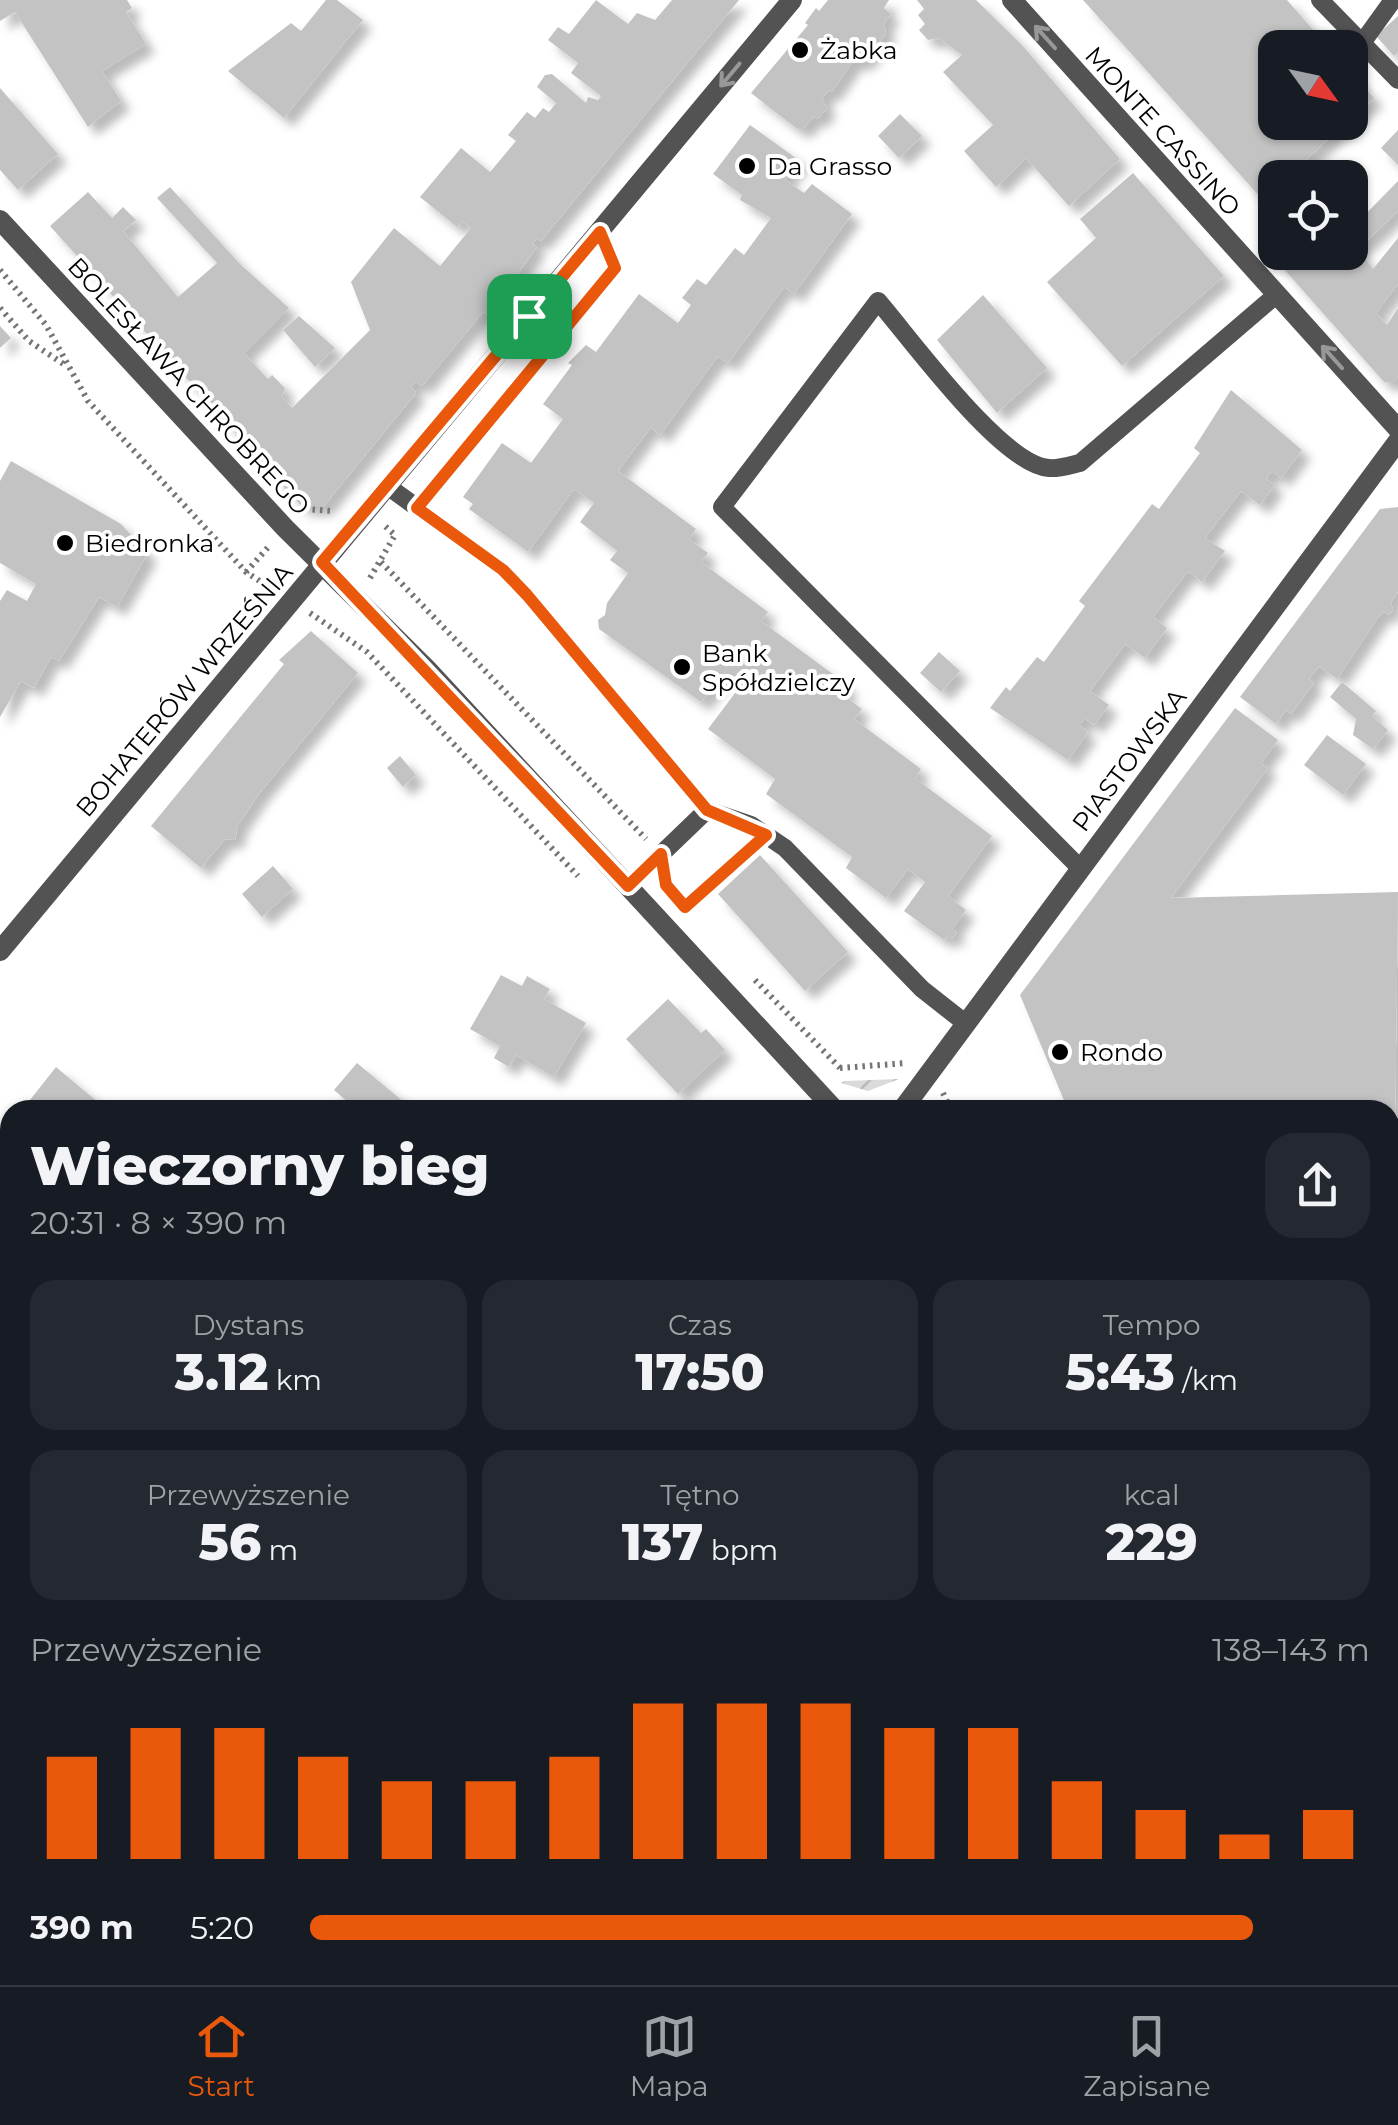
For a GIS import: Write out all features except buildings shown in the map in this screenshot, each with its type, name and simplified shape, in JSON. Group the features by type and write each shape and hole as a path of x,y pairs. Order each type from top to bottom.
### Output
{"street":[{"name":"BOHATERÓW WRZEŚNIA","path":"0,951 792,0"},
{"name":"MONTE CASSINO","path":"1012,0 1398,429"},
{"name":"BOLESŁAWA CHROBREGO","path":"0,220 826,1100"},
{"name":"PIASTOWSKA","path":"909,1100 1398,441"}],"lane":[{"path":"1320,0 1349,30"},
{"path":"1368,35 1393,0"},
{"path":"1368,49 1398,80"},
{"path":"1080,868 722,507 878,301 993,436 1021,458 1048,468 1080,463 1276,294"},
{"path":"386,484 503,570 707,810 766,835 784,848 922,989 964,1022"},
{"path":"628,886 707,810"}],"path":[{"path":"395,534 615,268 600,232"},
{"path":"0,270 46,325 88,400 246,572 367,652 583,881"},
{"path":"0,308 29,341 66,366"},
{"path":"380,562 661,854"},
{"path":"685,907 766,835"},
{"path":"675,896 698,921"},
{"path":"750,974 840,1068"}],"green space":[{"path":"899,1079 868,1091 841,1083 845,1081"}],"place":[{"name":"Żabka","path":"800,50"},
{"name":"Da Grasso","path":"747,166"},
{"name":"Biedronka","path":"65,543"},
{"name":"Bank Spółdzielczy","path":"682,667"},
{"name":"Rondo","path":"1060,1052"}],"route":[{"path":"600,232 615,268 417,508 503,570 707,810 766,835 685,907 666,885 661,854 628,886 322,562 529,316 600,232"}]}
